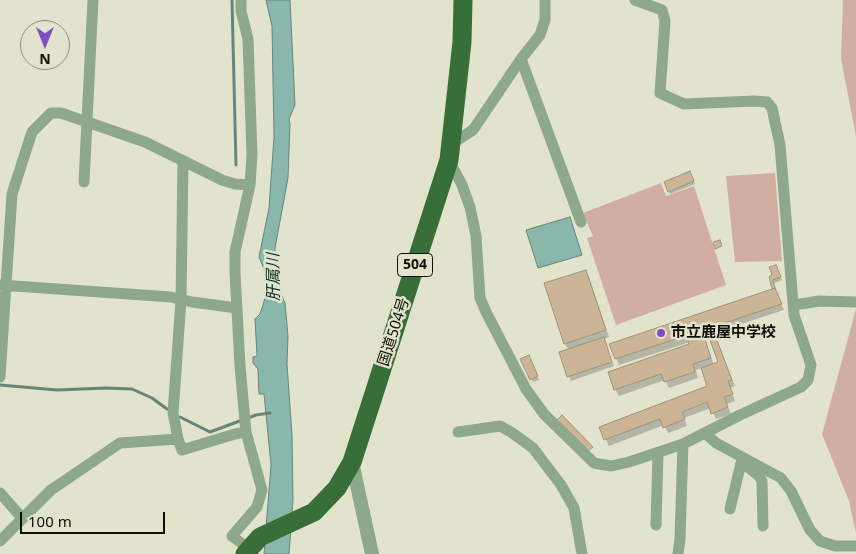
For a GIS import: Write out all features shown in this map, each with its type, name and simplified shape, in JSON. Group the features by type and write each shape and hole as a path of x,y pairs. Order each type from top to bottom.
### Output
{"highway":[{"name":"国道504号","path":"251,547 314,512 337,488 352,462 450,152 462,42 463,0"}],"street":[{"path":"84,182 93,0"},
{"path":"241,0 241,11 248,39 252,155 250,185 235,252 237,308 246,432 262,490 256,507 232,536 251,547"},
{"path":"545,0 545,20 540,35 521,59 473,130 450,152 470,207 476,236 480,298 516,372 539,408 551,421 594,463 611,466 683,444 802,387 808,380 811,365 794,315 780,145 772,108 767,102 754,101 684,104 660,93 665,21 662,10 635,0"},
{"path":"521,59 581,222"},
{"path":"0,377 3,285 12,194 32,132 51,113 60,113 145,142 222,180 235,184 250,185"},
{"path":"184,161 181,300 173,413 178,439 182,450 246,432"},
{"path":"3,285 171,297 237,308"},
{"path":"794,305 819,301 856,302"},
{"path":"458,432 500,426 533,448 561,484 574,508 582,554"},
{"path":"705,433 741,460 762,480 763,526"},
{"path":"0,541 51,490 120,443 178,439"},
{"path":"678,554 683,444"},
{"path":"656,525 658,453"},
{"path":"730,509 741,460"},
{"path":"741,460 781,478 791,491 810,530 820,541 835,546 856,546"},
{"path":"352,462 372,554"},
{"path":"0,493 22,518"}],"shaded area":[{"path":"843,0 856,0 856,136 841,59"},
{"path":"775,173 782,261 735,262 726,176"},
{"path":"661,183 666,196 694,186 726,285 616,325 587,238 593,236 583,213"},
{"path":"856,309 856,533 849,501 822,434"}],"water":[{"name":"肝属川","path":"266,0 290,0 295,105 289,119 288,178 275,248 275,280 285,303 288,336 287,364 292,435 293,500 289,554 264,554 271,465 264,394 259,394 258,369 253,363 253,357 257,356 255,319 260,314 267,292 264,269 259,257 269,208 274,137 272,26"},
{"path":"570,217 582,255 538,268 526,230"}],"building":[{"path":"690,171 694,181 668,192 664,182"},
{"path":"720,240 722,246 715,249 713,242"},
{"path":"776,265 781,277 773,280 775,288 772,289 769,277 772,274 769,267"},
{"path":"586,270 606,330 564,344 544,283"},
{"path":"775,288 782,304 615,359 609,344"},
{"path":"712,327 732,380 728,381 733,394 724,397 728,407 711,414 707,402 682,412 685,419 663,428 660,419 604,440 599,427 707,386 701,368 718,362 706,329"},
{"path":"702,330 711,358 693,364 695,372 664,382 661,374 614,390 608,372 689,344 686,335"},
{"path":"604,337 612,362 567,377 559,352"},
{"path":"529,355 538,376 530,380 520,359"},
{"path":"562,415 593,447 588,451 557,420"}],"waterway":[{"path":"232,0 236,165"},
{"path":"0,385 57,390 132,389 152,398 167,409"},
{"path":"180,417 210,432 256,415 270,413"}],"place":[{"name":"市立鹿屋中学校","path":"661,333"}]}
